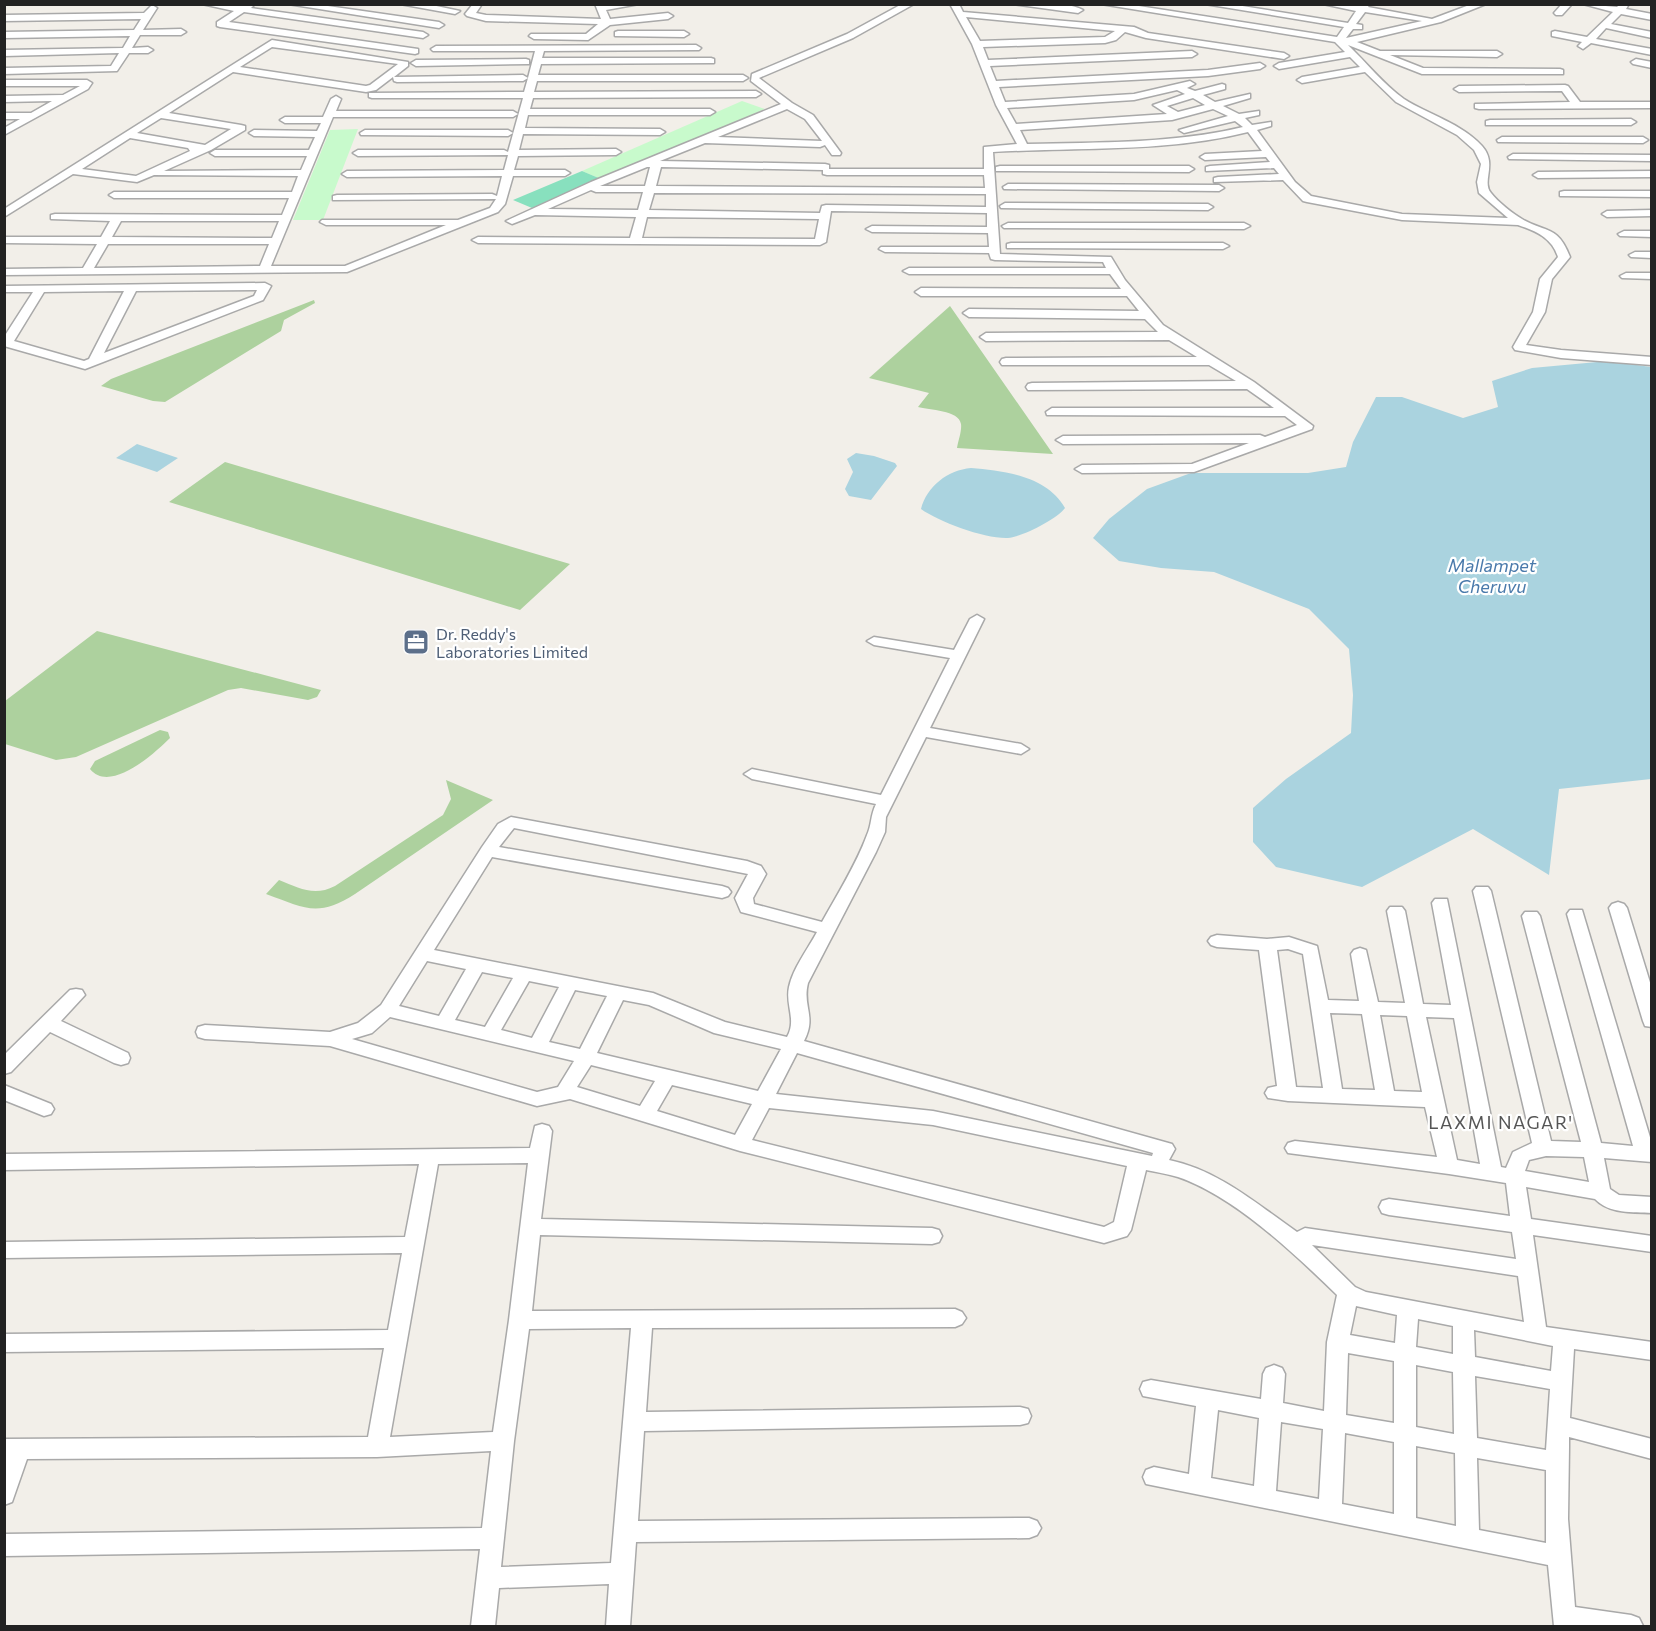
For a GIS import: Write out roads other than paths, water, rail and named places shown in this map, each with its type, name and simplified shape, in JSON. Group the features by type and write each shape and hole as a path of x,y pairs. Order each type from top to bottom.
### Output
{"street":[{"path":"206,4 423,35"},
{"path":"250,4 220,24 415,51"},
{"path":"292,4 439,25"},
{"path":"368,14 383,4"},
{"path":"404,4 455,11"},
{"path":"478,4 470,14 491,25 607,22 668,16"},
{"path":"607,22 600,6 635,4"},
{"path":"836,153 813,120 788,105 754,79 755,75 849,36 910,4"},
{"path":"1016,4 1078,10"},
{"path":"1105,4 1343,41 1422,71 1560,72"},
{"path":"1209,4 1378,30"},
{"path":"1327,4 1365,7 1438,20"},
{"path":"1454,4 1479,6"},
{"path":"1559,12 1568,4"},
{"path":"1587,4 1622,8 1652,17"},
{"path":"1343,41 1438,20 1479,6"},
{"path":"1343,41 1350,26 1365,7"},
{"path":"1585,44 1622,8"},
{"path":"956,9 1134,30 1146,35 1284,56"},
{"path":"956,9 977,44 1001,105 1024,147"},
{"path":"4,18 149,12 116,68 4,71"},
{"path":"534,36 588,37 607,22"},
{"path":"1604,25 1652,35"},
{"path":"977,44 1105,40 1113,38 1123,29"},
{"path":"4,35 181,32"},
{"path":"618,34 684,33"},
{"path":"637,113 643,62 650,34"},
{"path":"1555,34 1585,44 1652,52"},
{"path":"1137,56 1133,44 1146,35"},
{"path":"481,49 484,39 522,38"},
{"path":"1343,41 1399,100 1461,133 1479,149 1486,164 1482,182 1484,193 1519,222"},
{"path":"4,214 274,44 405,64 373,88 366,89 236,70"},
{"path":"985,63 1192,54 1201,44"},
{"path":"436,49 696,48"},
{"path":"4,269 339,269 359,266 494,210 500,204 503,174 535,49"},
{"path":"4,53 148,50"},
{"path":"1374,52 1497,54"},
{"path":"1192,54 1209,75"},
{"path":"1279,66 1353,54"},
{"path":"416,63 711,61"},
{"path":"1635,62 1652,66"},
{"path":"992,84 1209,75 1260,66"},
{"path":"1302,80 1368,69"},
{"path":"1001,105 1134,97 1179,87 1209,75"},
{"path":"397,79 743,78"},
{"path":"4,132 85,87 87,83 6,85"},
{"path":"1179,87 1237,117 1251,129 1267,154 1297,191 1307,199 1402,216 1519,222 1540,229 1558,243 1564,257 1546,279 1539,312 1519,347 1561,354 1652,360"},
{"path":"1178,116 1158,105 1222,87"},
{"path":"1459,89 1565,88 1578,106"},
{"path":"372,95 756,94"},
{"path":"1012,127 1178,116 1247,96"},
{"path":"4,99 65,98"},
{"path":"265,268 336,99"},
{"path":"512,221 642,164 788,105"},
{"path":"1620,105 1652,151"},
{"path":"1479,106 1652,105"},
{"path":"285,120 519,113 710,112"},
{"path":"1184,130 1255,113"},
{"path":"140,139 207,148 241,128 160,115"},
{"path":"4,116 34,116"},
{"path":"140,139 172,117"},
{"path":"478,240 820,242 825,212 826,169 820,144 807,123 792,118"},
{"path":"1490,123 1630,122"},
{"path":"1082,469 1194,468 1307,426 1250,385 1160,328 1107,259 995,257 991,191 995,170 988,149 1192,140 1267,124"},
{"path":"364,133 660,132"},
{"path":"254,133 322,134"},
{"path":"72,171 137,179 200,151 128,135"},
{"path":"1196,146 1231,142 1224,135"},
{"path":"701,140 820,144"},
{"path":"1502,140 1643,140"},
{"path":"1127,143 1156,250"},
{"path":"358,153 616,152"},
{"path":"215,153 313,153"},
{"path":"1205,157 1267,154"},
{"path":"1513,158 1652,158"},
{"path":"642,164 826,169 1189,169"},
{"path":"635,241 656,165"},
{"path":"1210,169 1277,165"},
{"path":"158,174 306,173"},
{"path":"347,174 565,173"},
{"path":"494,210 490,204 503,174"},
{"path":"1538,175 1652,174"},
{"path":"1008,187 1140,187 1219,184 1287,177"},
{"path":"596,189 991,191"},
{"path":"1564,194 1652,194"},
{"path":"114,195 297,195"},
{"path":"337,198 492,197"},
{"path":"1005,206 1208,207"},
{"path":"531,212 642,214 992,210"},
{"path":"1607,214 1652,213"},
{"path":"55,217 287,218"},
{"path":"87,269 117,218"},
{"path":"326,222 464,222"},
{"path":"1008,226 1244,226"},
{"path":"872,229 993,230"},
{"path":"1624,234 1652,234"},
{"path":"4,240 277,241"},
{"path":"1011,246 1156,250 1223,246"},
{"path":"885,249 995,250"},
{"path":"1635,255 1652,255"},
{"path":"909,271 1115,272"},
{"path":"1626,276 1652,276"},
{"path":"207,318 222,286"},
{"path":"4,289 41,288 265,286 259,298 81,365 6,342 41,288"},
{"path":"94,361 132,287"},
{"path":"921,292 1131,293"},
{"path":"969,313 1148,315"},
{"path":"987,337 1172,336"},
{"path":"1006,362 1212,361"},
{"path":"1032,387 1250,385"},
{"path":"1052,412 1288,412"},
{"path":"1063,440 1273,439"},
{"path":"740,1144 765,1100 802,1022 796,992 868,852 877,832 878,817 977,619"},
{"path":"874,641 958,656"},
{"path":"921,731 1020,749"},
{"path":"752,774 887,801"},
{"path":"330,1039 364,1028 387,1010 488,851 511,822 741,864 755,870 757,874 744,898 747,908 827,929"},
{"path":"488,851 722,892"},
{"path":"1482,891 1543,1148"},
{"path":"1441,903 1492,1173"},
{"path":"1618,908 1652,1021"},
{"path":"1396,911 1433,1100 1449,1166"},
{"path":"1536,1333 1515,1177 1518,1160 1522,1154 1543,1148 1648,1155 1576,914"},
{"path":"1531,916 1593,1151 1601,1192 1615,1202 1652,1205"},
{"path":"1217,941 1267,945 1289,943 1311,950 1334,1096"},
{"path":"1267,945 1282,1094 1433,1100"},
{"path":"422,954 665,1003 721,1028 792,1045 1165,1149 1147,1163 1120,1230 1104,1235 740,1144 565,1091"},
{"path":"1360,954 1386,1098"},
{"path":"443,1024 477,965"},
{"path":"489,1035 524,974"},
{"path":"537,1046 570,983"},
{"path":"206,1032 330,1039 537,1099 550,1098 565,1091 586,1057 618,993"},
{"path":"4,1067 76,995"},
{"path":"1320,1006 1462,1012"},
{"path":"387,1010 765,1100 933,1118 1181,1170 1217,1186 1296,1242 1348,1293 1363,1300 1564,1339 1652,1351"},
{"path":"48,1023 121,1058"},
{"path":"645,1115 667,1077"},
{"path":"4,1092 44,1109"},
{"path":"483,1626 502,1442 532,1227 542,1131"},
{"path":"1295,1148 1449,1166 1601,1192"},
{"path":"4,1162 527,1155 534,1156 538,1160"},
{"path":"377,1446 430,1156"},
{"path":"1389,1207 1652,1244"},
{"path":"532,1227 932,1236"},
{"path":"1305,1236 1528,1269"},
{"path":"4,1250 414,1245"},
{"path":"1330,1512 1338,1342 1348,1293"},
{"path":"1405,1526 1405,1354 1408,1309"},
{"path":"520,1320 955,1318"},
{"path":"618,1626 642,1320"},
{"path":"1463,1320 1468,1539"},
{"path":"4,1343 397,1339"},
{"path":"1564,1339 1556,1462 1557,1556 1565,1622 1631,1626"},
{"path":"1338,1342 1561,1382"},
{"path":"1264,1498 1274,1374"},
{"path":"1151,1389 1556,1462"},
{"path":"1199,1486 1208,1400"},
{"path":"634,1422 1020,1416"},
{"path":"1558,1424 1652,1449"},
{"path":"4,1495 12,1449 377,1446 502,1442"},
{"path":"1154,1477 1557,1556"},
{"path":"625,1532 1029,1528"},
{"path":"4,1545 493,1538"},
{"path":"488,1578 622,1573"}],"water":[{"name":"Mallampet Cheruvu","path":"1608,361 1651,367 1651,779 1559,789 1549,875 1473,829 1362,887 1276,867 1253,842 1253,808 1286,779 1351,733 1353,695 1349,649 1309,609 1214,572 1161,568 1119,561 1093,538 1109,519 1147,489 1191,473 1308,473 1346,467 1353,442 1376,397 1402,397 1463,418 1498,407 1492,381 1532,368"},
{"path":"137,444 178,458 157,472 116,458"},
{"path":"856,453 874,456 895,463 897,466 871,500 849,496 845,489 853,472 847,459"},
{"path":"971,468 998,471 1036,482 1057,497 1065,508 1039,527 1008,538 987,536 963,529 921,509 933,486 954,472"}],"place":[{"name":"Dr. Reddy's Laboratories Limited","path":"416,642"}],"district":[{"name":"LAXMI NAGAR'","path":"1501,1122"}]}
